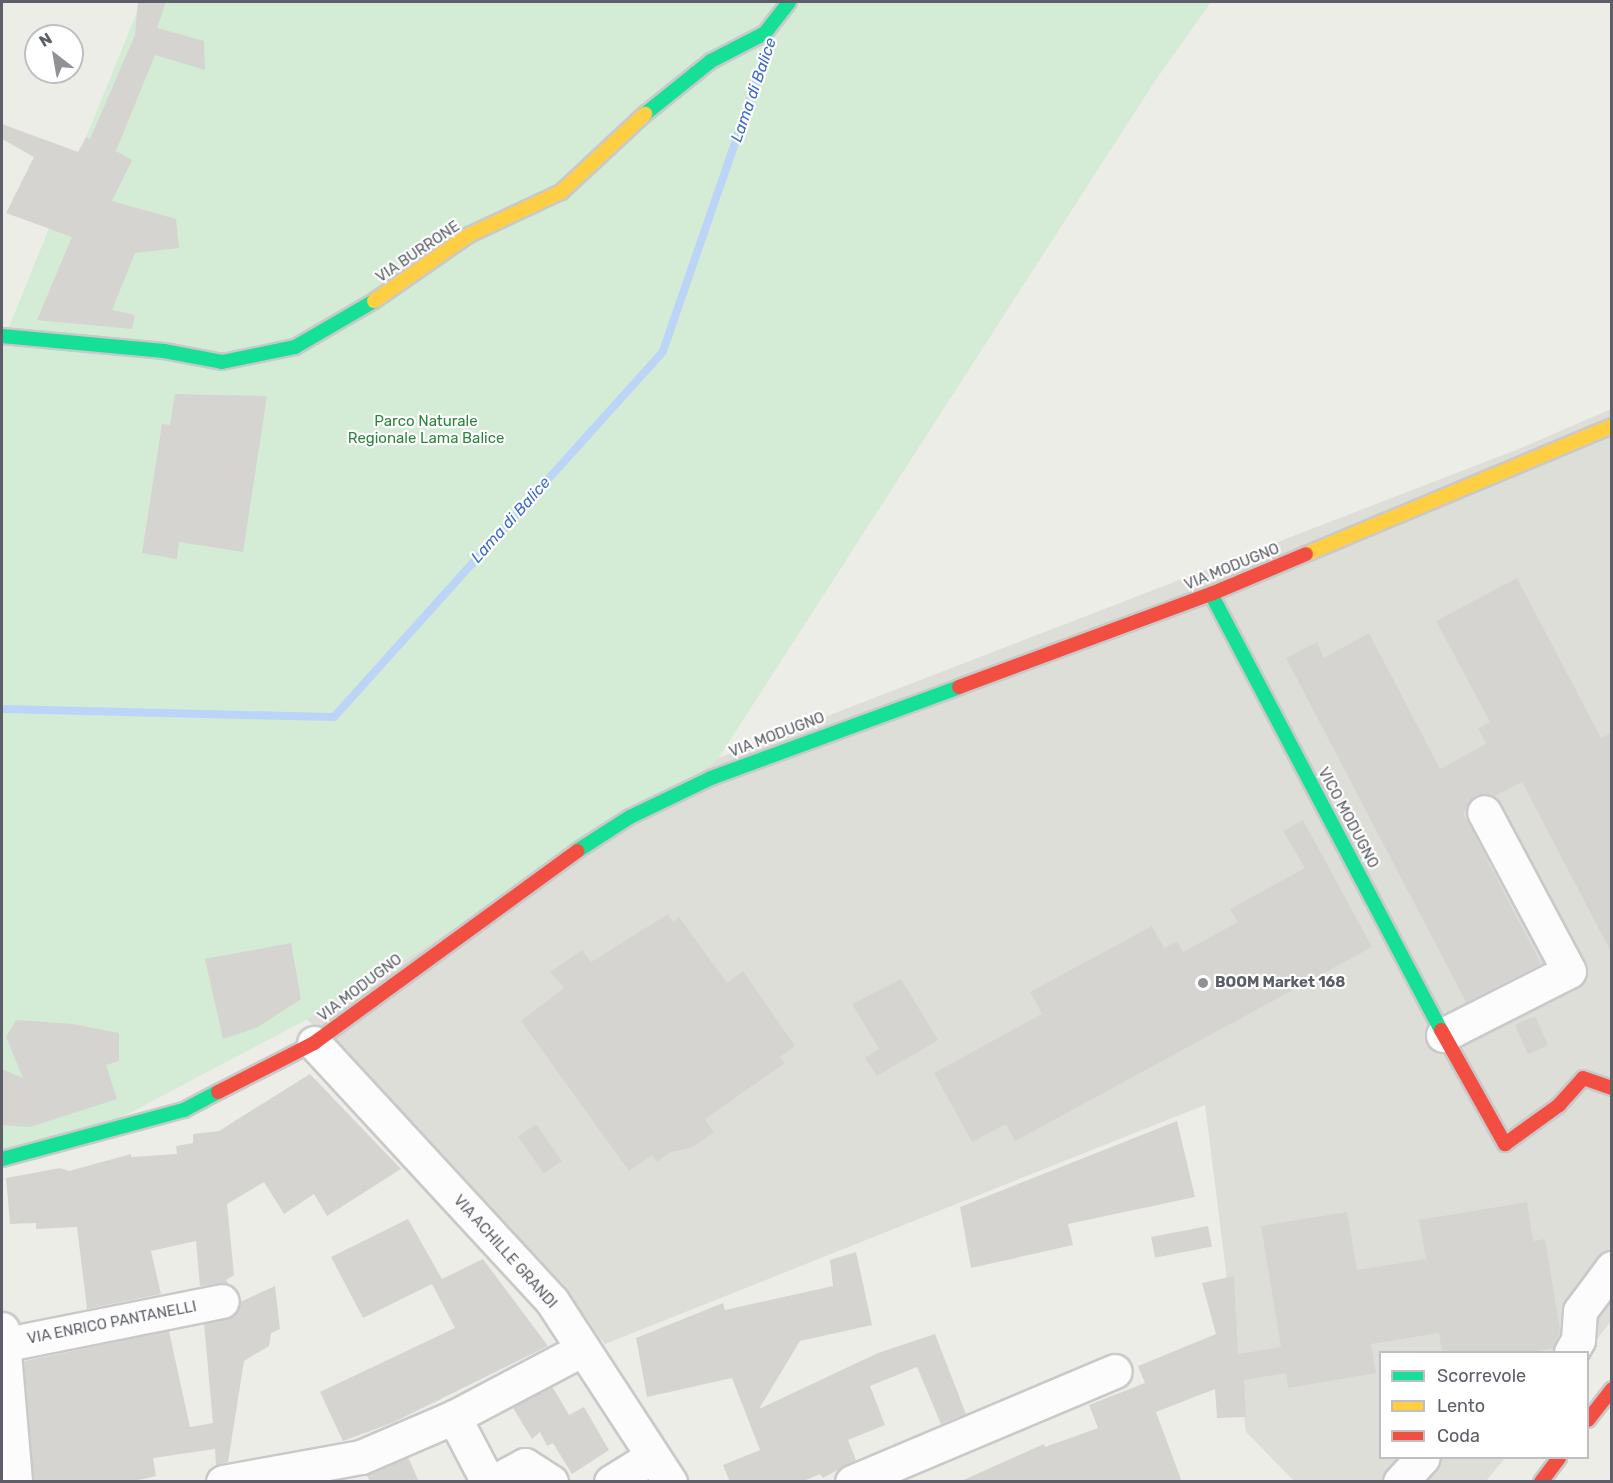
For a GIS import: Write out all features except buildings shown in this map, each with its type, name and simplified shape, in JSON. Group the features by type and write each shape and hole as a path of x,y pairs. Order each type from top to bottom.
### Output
{"street":[{"name":"VIA BURRONE","path":"2,336 164,351 222,362 296,347 384,295 469,235 561,192 660,100 711,61 765,33 789,2"},
{"name":"VIA MODUGNO","path":"2,1159 184,1110 314,1043 537,877 630,818 711,777 1211,594 1611,426"},
{"name":"VICO MODUGNO","path":"1211,594 1449,1046 1505,1144 1559,1105 1583,1078 1611,1088"},
{"path":"1449,1046 1569,971 1484,812"},
{"name":"VIA ACHILLE GRANDI","path":"314,1043 552,1301 661,1468"},
{"path":"1572,1351 1578,1340 1580,1311 1611,1268"},
{"name":"VIA ENRICO PANTANELLI","path":"2,1339 222,1301"},
{"path":"2,1339 15,1482"},
{"path":"223,1482 361,1457 454,1417 583,1349"},
{"path":"852,1482 1115,1371"},
{"path":"1589,1417 1611,1389"},
{"path":"454,1417 488,1482"},
{"path":"1400,1482 1421,1459"},
{"path":"1541,1482 1558,1459"},
{"path":"493,1482 525,1465 551,1482"},
{"path":"611,1482 661,1468"}],"shaded area":[{"path":"1611,409 1611,1321 1588,1351 1379,1351 1379,1459 1504,1459 1486,1481 1294,1481 1246,1432 1205,1105 605,1344 563,1292 307,1019 664,779 1521,448"}],"green space":[{"name":"Parco Naturale Regionale Lama Balice","path":"141,2 1211,2 1155,81 716,762 334,1005 73,1143 2,1153 2,344"}],"waterway":[{"name":"Lama di Balice","path":"2,709 334,717 663,351 770,42"}],"traffic: fast":[{"path":"645,114 711,61 765,33 789,2"},
{"path":"2,336 164,351 222,362 295,347 374,301"},
{"path":"1211,594 1441,1030"},
{"path":"577,851 630,817 711,778 959,687"},
{"path":"2,1159 184,1110 218,1092"}],"traffic: slow":[{"path":"374,301 469,235 561,192 645,114"},
{"path":"1306,554 1612,426"}],"traffic: jam":[{"path":"959,687 1211,594 1306,554"},
{"path":"218,1092 314,1043 577,851"},
{"path":"1441,1030 1505,1144 1559,1105 1583,1078 1612,1088"},
{"path":"1589,1419 1612,1389"},
{"path":"1541,1482 1558,1459"}],"place":[{"name":"BOOM Market 168","path":"1203,983"}]}
